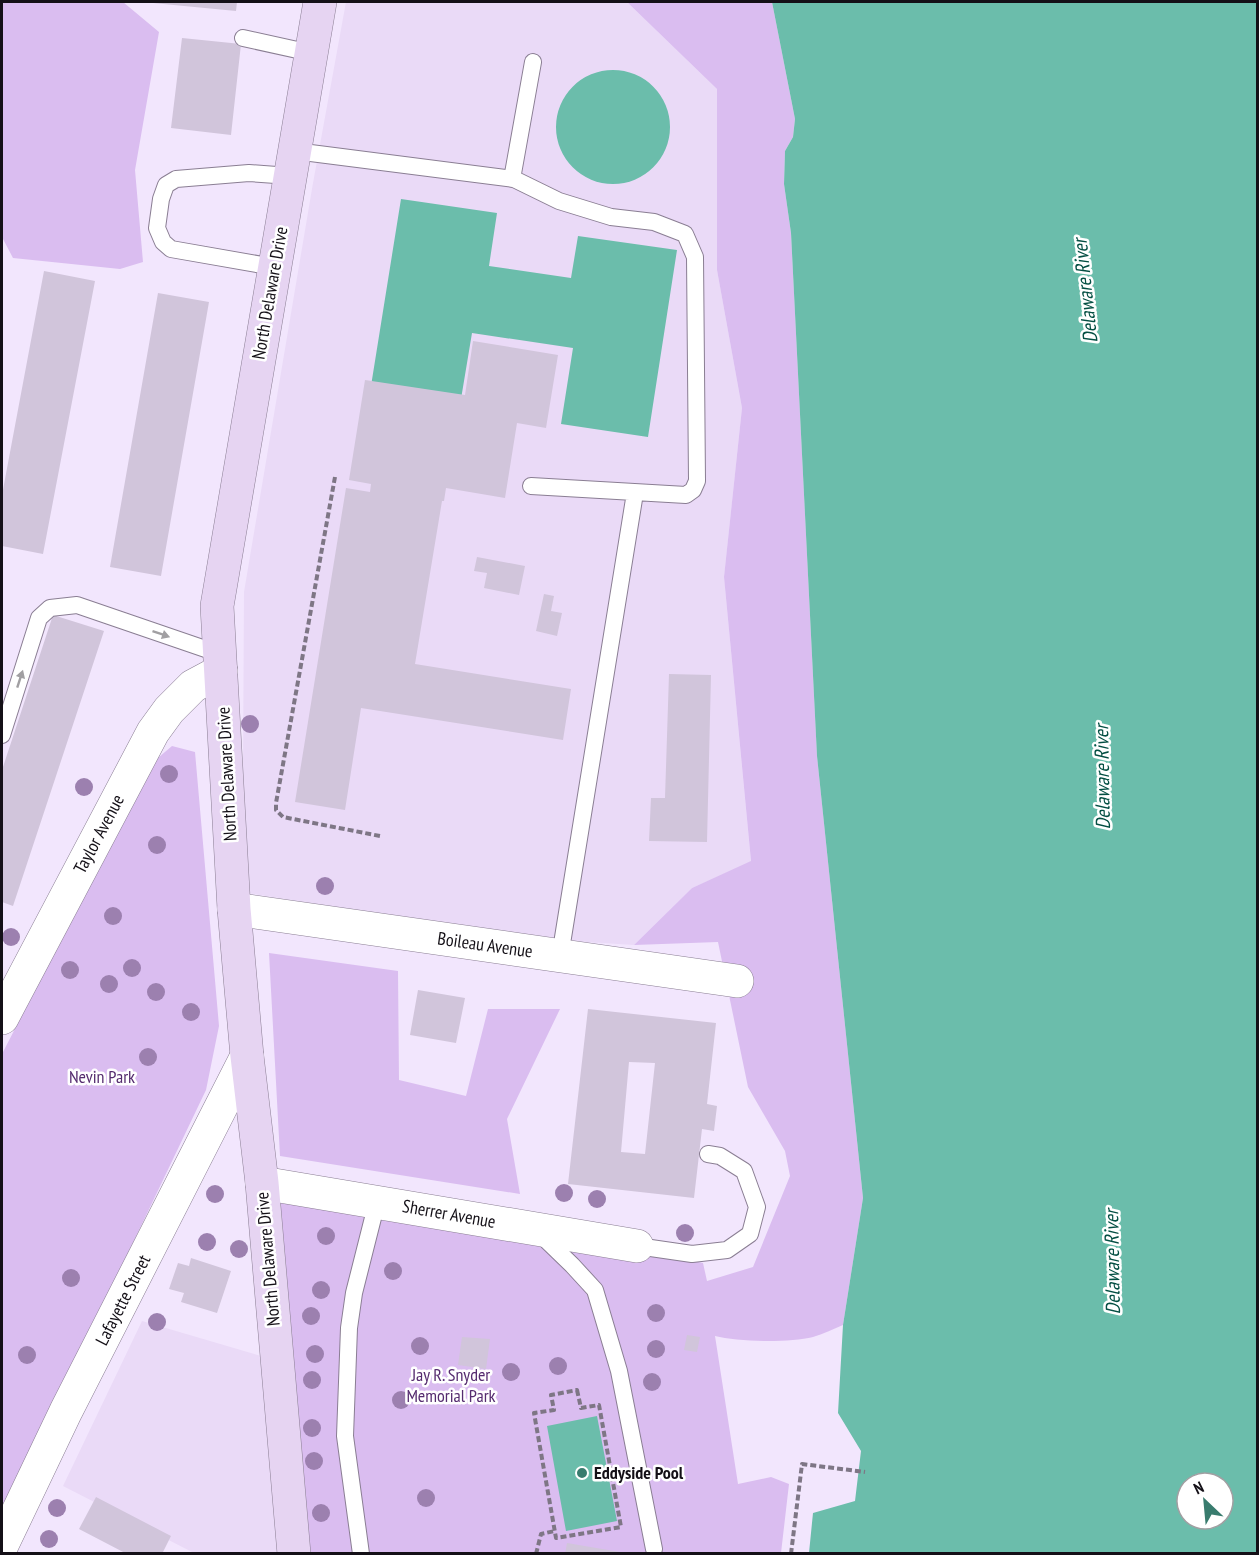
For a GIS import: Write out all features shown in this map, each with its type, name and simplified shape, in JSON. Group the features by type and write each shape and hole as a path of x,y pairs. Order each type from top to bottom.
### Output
{"main road":[{"name":"North Delaware Drive","path":"294,1554 262,1183 247,1056 234,909 217,606 320,2"}],"street":[{"name":"Taylor Avenue","path":"2,1018 153,732 169,710 221,663"},
{"name":"Boileau Avenue","path":"234,909 737,981"},
{"name":"Lafayette Street","path":"2,1545 66,1411 247,1056"},
{"name":"Sherrer Avenue","path":"262,1183 637,1246"}],"lane":[{"path":"243,38 311,53"},
{"path":"513,179 532,62"},
{"path":"274,267 171,249 163,242 156,228 166,185 176,179 249,173 293,163 513,179 560,201 611,217 654,222 685,234 695,257 697,481 693,490 686,495 531,486"},
{"path":"560,956 635,493"},
{"path":"2,735 39,618 50,608 77,605 221,663"},
{"path":"637,1246 692,1254 727,1250 750,1234 757,1207 744,1171 720,1156 708,1154"},
{"path":"361,1554 345,1436 349,1328 354,1293 377,1202"},
{"path":"534,1228 595,1290 619,1371 654,1548"}],"path":[{"path":"335,477 276,810 284,817 380,836"},
{"path":"577,1390 581,1408 599,1405 621,1527 556,1538 555,1531 534,1413 554,1410 551,1395 577,1390"},
{"path":"791,1554 802,1464 865,1472"},
{"path":"536,1554 541,1534 555,1531"}],"shaded area":[{"path":"346,2 627,2 717,89 717,270 742,408 724,577 751,862 692,888 634,945 539,939 248,893 243,774 244,592"},
{"path":"142,1321 261,1356 283,1553 194,1553 63,1486"}],"green space":[{"path":"2,2 123,2 159,32 135,170 143,262 120,269 13,258 2,237"},
{"name":"Jay R. Snyder Memorial Park","path":"627,2 772,2 795,119 793,137 785,151 784,184 791,233 817,756 863,1198 843,1325 813,1337 791,1340 750,1341 715,1336 738,1484 771,1477 789,1484 781,1553 294,1553 262,1183 534,1228 703,1263 707,1281 753,1267 790,1176 785,1151 748,1087 718,942 634,945 692,888 751,861 724,577 742,408 717,270 717,89"},
{"name":"Nevin Park","path":"172,746 195,752 219,1026 206,1090 2,1517 2,1054 152,763"},
{"path":"269,953 398,971 399,1080 466,1096 488,1009 560,1009 507,1119 520,1194 280,1156"}],"water":[{"name":"Delaware River","path":"772,2 1257,2 1257,1553 809,1553 813,1513 855,1501 861,1451 838,1413 843,1325 863,1198 817,756 791,233 784,184 785,151 793,137 795,119"},
{"path":"613,70 635,75 653,87 665,105 670,127 665,149 653,167 635,179 613,184 591,179 573,167 561,149 556,127 561,105 573,87 591,75"},
{"path":"401,199 497,213 489,266 571,278 578,236 677,250 648,437 561,424 573,348 472,333 461,399 371,386"},
{"name":"Eddyside Pool","path":"597,1416 617,1521 566,1531 547,1426"}],"building":[{"path":"153,2 237,2 236,11"},
{"path":"182,38 241,44 231,135 171,128"},
{"path":"44,271 95,281 43,554 2,546 2,495"},
{"path":"158,293 209,302 161,576 110,567"},
{"path":"473,341 558,355 546,428 517,423 505,498 446,488 415,664 571,689 563,740 361,708 345,810 295,802 346,488 370,492 371,484 349,480 365,380 465,395"},
{"path":"477,557 525,566 519,595 484,588 487,573 474,571"},
{"path":"544,594 554,596 551,611 562,613 557,636 536,631"},
{"path":"53,615 104,631 13,906 2,902 2,770"},
{"path":"669,674 711,675 707,842 649,841 651,798 665,798"},
{"path":"418,990 465,998 456,1043 410,1035"},
{"path":"588,1009 716,1023 707,1104 717,1106 714,1131 702,1129 694,1198 568,1184","holes":["629,1062 655,1063 645,1154 621,1152"]},
{"path":"191,1258 231,1271 217,1313 181,1302 184,1293 169,1289 178,1263 189,1266"},
{"path":"687,1335 700,1337 697,1352 684,1350"},
{"path":"462,1337 490,1339 486,1369 458,1365"},
{"path":"96,1497 171,1536 162,1554 127,1554 79,1529"},
{"path":"567,1543 620,1552 620,1554 565,1554"}],"place":[{"name":"Eddyside Pool","path":"582,1473"}]}
